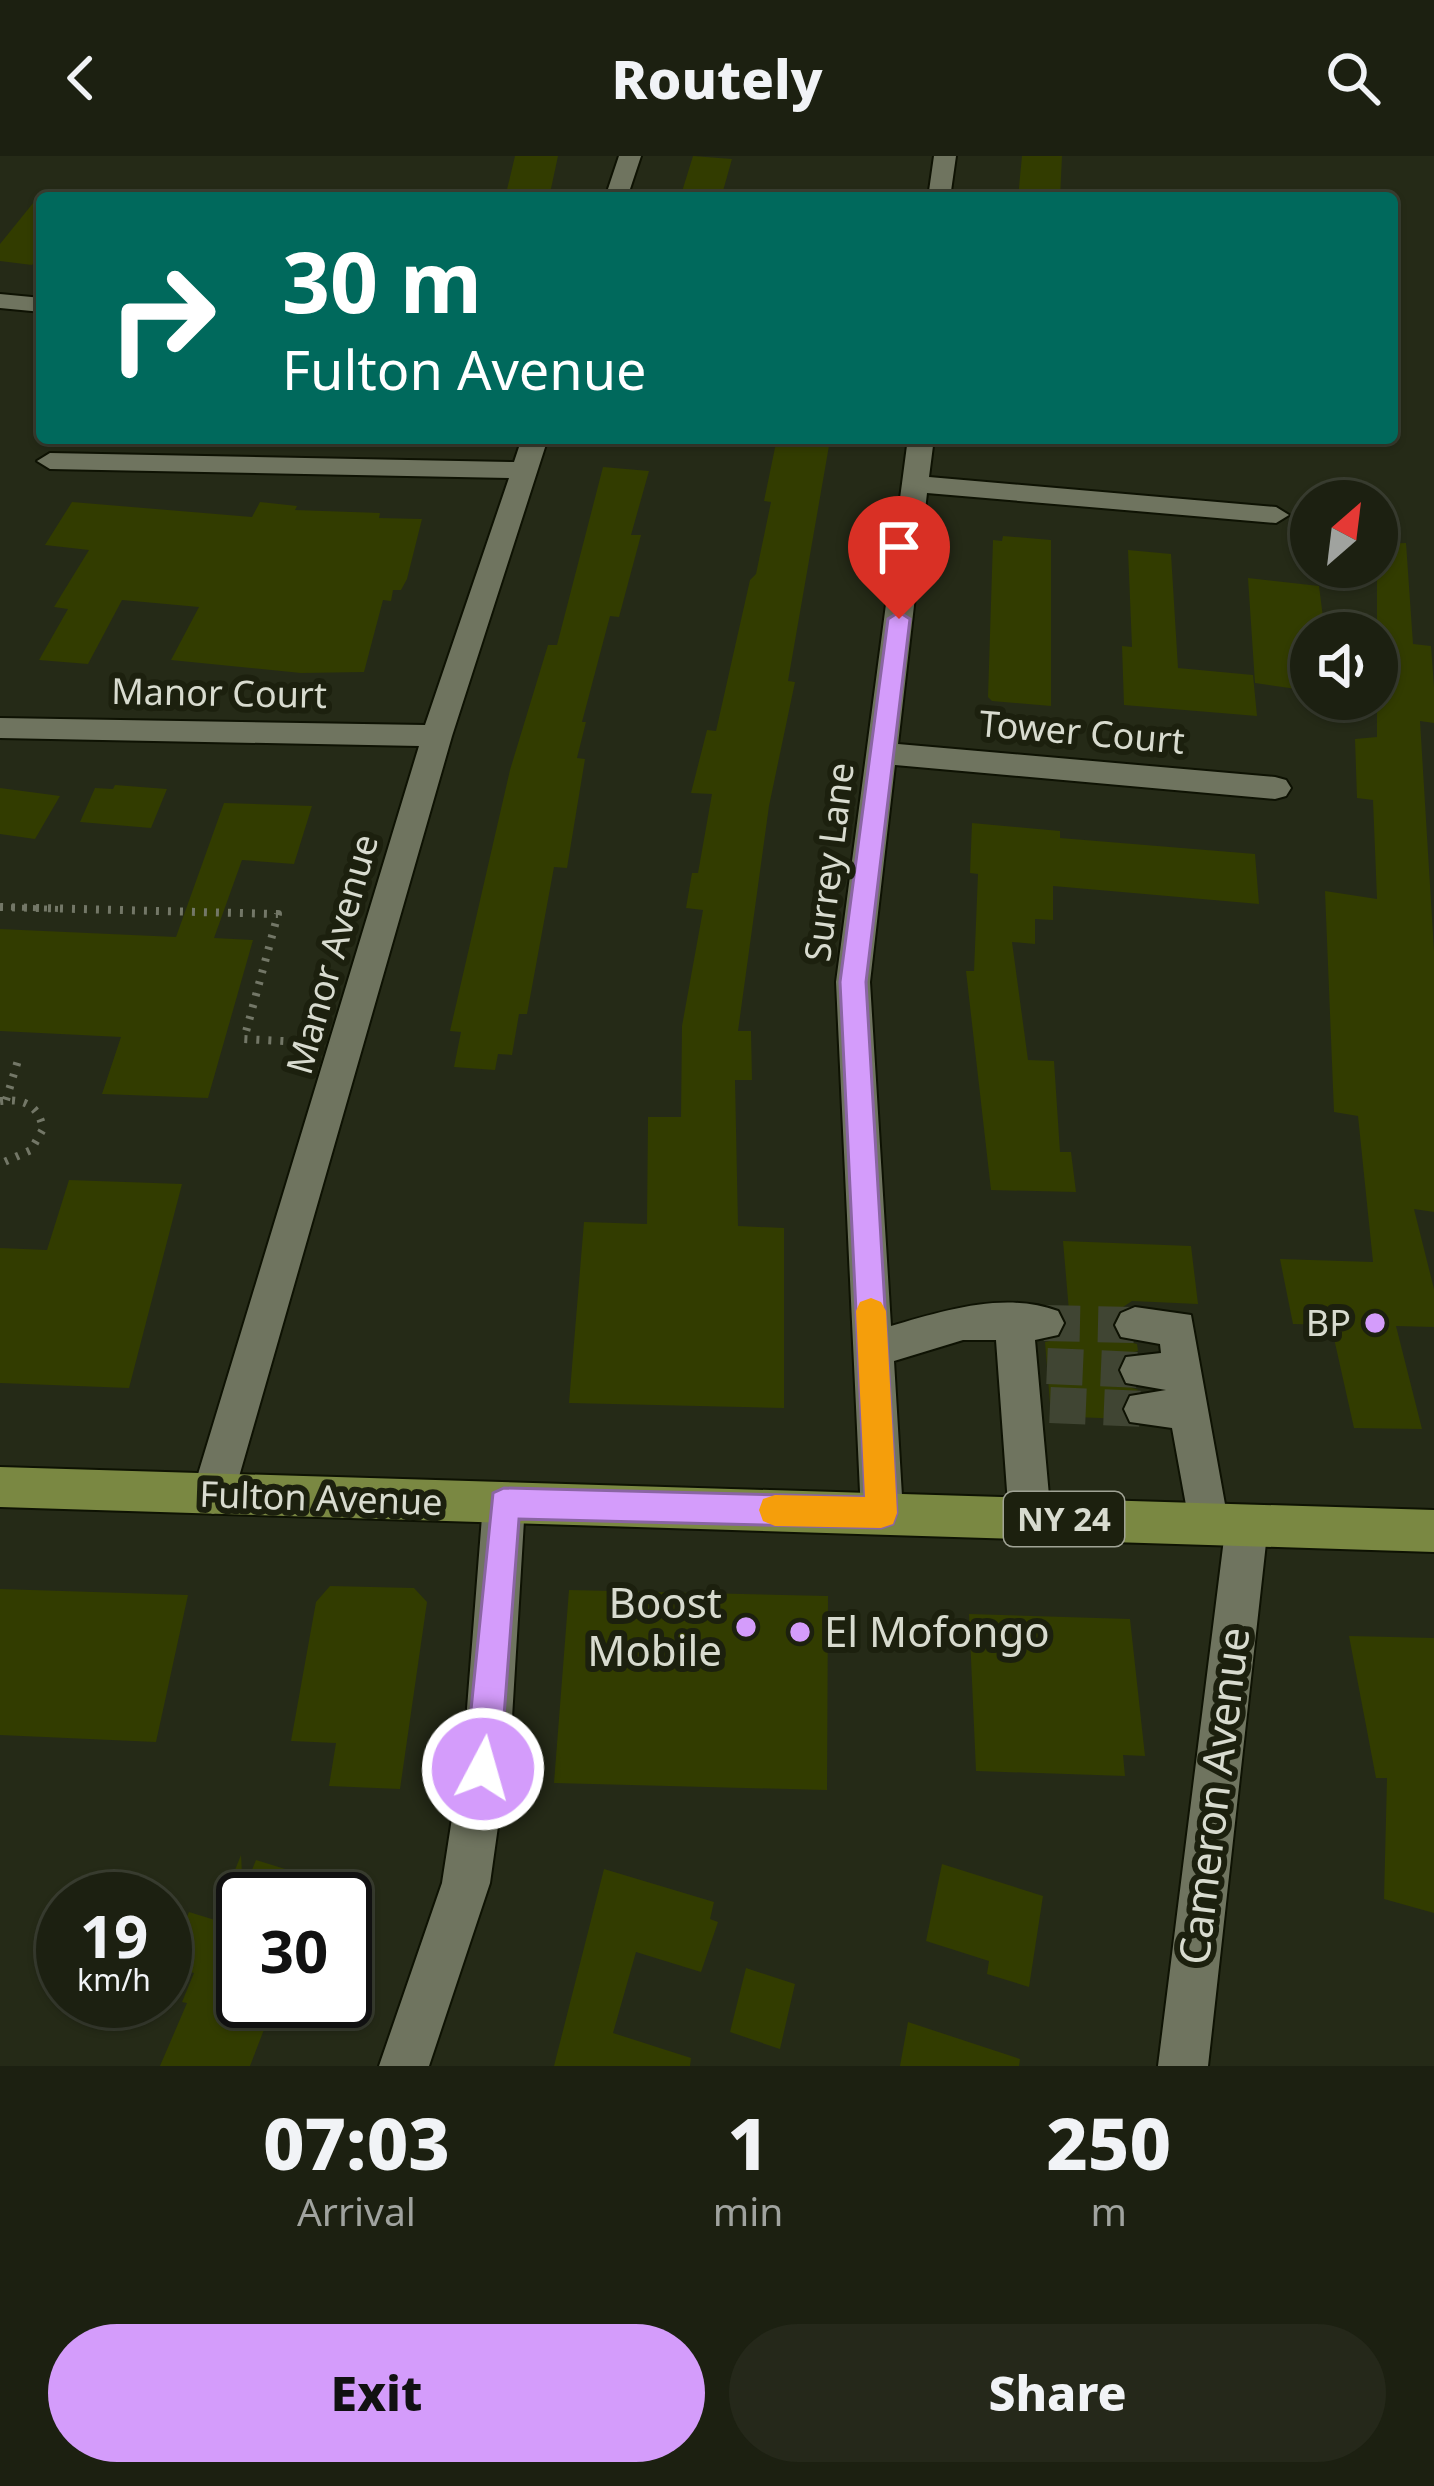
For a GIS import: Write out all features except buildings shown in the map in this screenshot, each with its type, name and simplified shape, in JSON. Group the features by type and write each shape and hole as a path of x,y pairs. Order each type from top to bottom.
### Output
{"main road":[{"name":"Fulton Avenue","path":"0,1487 1434,1531"}],"street":[{"path":"618,192 630,156"},
{"path":"940,192 945,156"},
{"path":"0,301 36,304"},
{"name":"Surrey Lane","path":"881,1513 853,982 920,444"},
{"path":"50,461 529,454"},
{"name":"Manor Avenue","path":"214,1495 437,736 529,454"},
{"path":"917,484 1276,515"},
{"name":"Manor Court","path":"0,728 437,736"},
{"name":"Tower Court","path":"881,753 1275,788"},
{"path":"873,1350 963,1322 1029,1323 1034,1385 1030,1518"},
{"name":"Cameron Avenue","path":"1135,1325 1177,1328 1186,1390 1227,1524 1183,2066"},
{"path":"1142,1389 1186,1390"},
{"path":"404,2066 466,1883 488,1735 504,1504"}],"path":[{"path":"0,907 278,914 244,1039 302,1042"},
{"path":"0,1164 31,1150 44,1129 38,1110 20,1100 3,1101 19,1058"}],"tunnel":[{"path":"1044,1323 1135,1325"},
{"path":"1047,1366 1140,1370"},
{"path":"1050,1405 1144,1409"}],"slow traffic":[{"path":"775,1510 881,1513 871,1311"}],"place":[{"name":"BP","path":"1375,1323"},
{"name":"Boost Mobile","path":"746,1627"},
{"name":"El Mofongo","path":"800,1632"}],"route":[{"path":"483,1769 504,1504 881,1513 853,982 899,619"}]}
